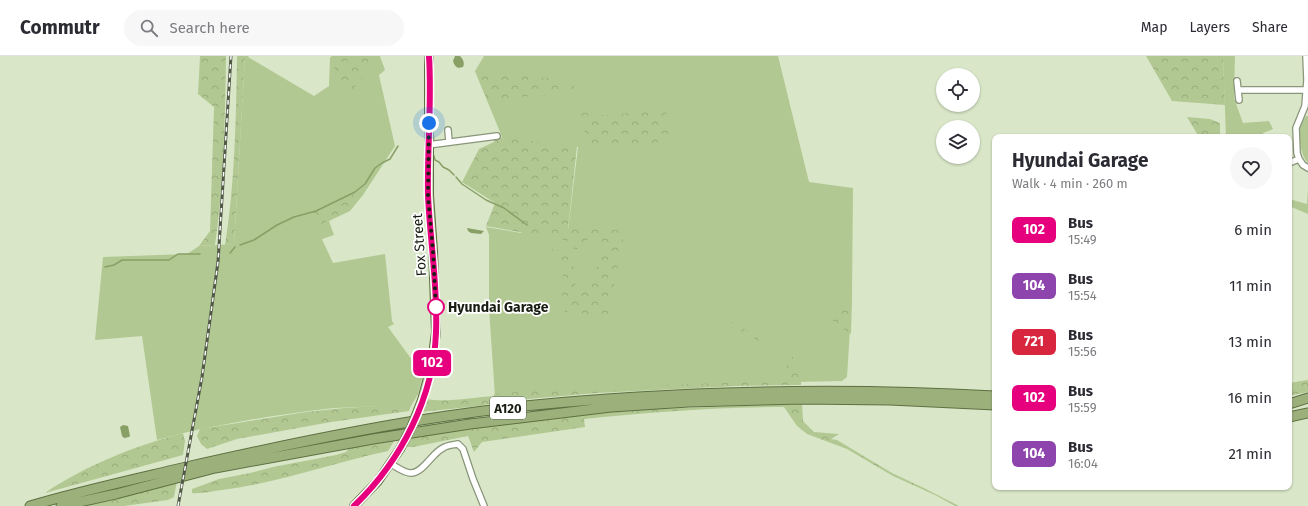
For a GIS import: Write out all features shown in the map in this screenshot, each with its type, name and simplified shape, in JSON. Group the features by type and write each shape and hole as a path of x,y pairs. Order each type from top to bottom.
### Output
{"highway":[{"name":"A120","path":"30,506 63,496 246,453 353,431 448,415 538,404 679,394 805,390 891,391 992,396"},
{"name":"A120","path":"61,506 116,494 215,468 373,439 470,424 611,407 689,402 802,399 890,400 992,405"},
{"path":"1292,403 1308,399"},
{"path":"1292,416 1308,413"},
{"path":"1292,417 1308,416"}],"main road":[{"name":"Fox Street","path":"354,506 371,489 391,464 400,449 411,428 422,400 432,363 436,332 433,251 428,196 432,144 429,56"}],"street":[{"path":"1306,56 1308,80 1305,106 1306,112 1296,128 1297,153 1303,165 1308,168"},
{"path":"1237,81 1239,100"},
{"path":"1238,90 1307,90"},
{"path":"448,130 449,142"},
{"path":"432,144 497,136"},
{"path":"1292,162 1299,159"},
{"path":"391,464 406,472 412,473 418,471 441,449 452,445 461,446 484,506"}],"green space":[{"path":"200,56 226,56 222,174 215,245 199,246 210,231 214,107 198,94"},
{"path":"237,56 245,56 234,244 225,245 233,175"},
{"path":"245,56 249,56 248,57 314,96 329,86 330,58 332,56 380,56 385,70 379,75 395,146 363,195 350,211 329,221 334,235 322,239 333,263 385,254 392,321 394,324 388,327 423,375 418,394 411,406 346,407 325,409 220,425 157,440 142,336 95,340 103,257 187,254 199,246 234,244"},
{"path":"332,56 354,56 346,61 358,63 362,56 380,56 351,91 337,86 340,83 330,58"},
{"path":"484,56 778,56 809,182 853,188 852,298 847,377 842,381 750,383 495,397 489,308 489,235 486,227 521,233 528,225 568,230 578,147 506,141 502,137 475,71"},
{"path":"1146,56 1223,56 1225,105 1172,101"},
{"path":"1223,56 1235,56 1234,98 1243,123 1269,121 1273,129 1263,134 1226,134"},
{"path":"475,71 573,81 576,93 503,98 488,102"},
{"path":"664,110 668,120 671,142 607,145 598,148 588,147 580,111 595,116"},
{"path":"1306,116 1308,116 1308,163 1302,151 1299,136 1300,126"},
{"path":"1187,117 1210,119 1220,123 1220,134 1197,134"},
{"path":"502,137 505,140 515,138 549,144 577,146 568,229 625,230 611,301 610,316 565,312 562,293 563,273 548,257 548,249 566,252 570,251 574,259 573,276 576,287 581,286 602,258 603,248 599,239 589,239 574,252 574,236 570,236 569,241 486,226 495,203 462,182 479,149"},
{"path":"1308,190 1308,214 1292,207 1292,200 1307,204"},
{"path":"353,194 356,200 342,214 326,219 326,223 333,235 322,239 313,221 313,212"},
{"path":"842,298 852,298 851,334 833,321"},
{"path":"730,321 791,355 801,368 801,385 737,386 597,393 504,401 479,406 421,412 426,399 460,399 548,389 784,381 788,361 750,336 733,334 727,325"},
{"path":"1308,380 1308,392 1292,395 1292,383"},
{"path":"802,404 803,421 814,432 839,434 831,439 837,440 892,473 959,506 955,506 893,476 847,449 807,434 797,426 784,407 684,410 584,419 585,427 482,442 474,452 468,436 413,447 404,447 413,432 598,411"},
{"path":"396,405 411,406 409,411 331,422 237,439 207,449 201,444 197,436 200,429 306,412"},
{"path":"183,433 185,441 183,455 45,493 77,474 111,457"},
{"path":"396,438 388,451 264,483 192,493 192,489 219,479 336,455 346,452 349,448"},
{"path":"177,481 174,497 168,500 124,506 85,506"}],"shaded area":[{"path":"455,56 460,56 462,58 464,63 463,67 458,68 455,66 453,61"},
{"path":"467,228 484,231 481,234 471,233"},
{"path":"123,425 128,426 129,437 124,438 122,436 120,427"}],"waterway":[{"path":"433,131 434,143"},
{"path":"240,245 254,240 277,225 294,217 316,211 355,192 365,184 375,168 390,159 398,146"},
{"path":"434,156 435,160 454,175"},
{"path":"456,177 462,184 486,200 504,208 527,225"},
{"path":"230,253 235,247"},
{"path":"105,267 114,265 122,260 169,260 178,254 200,254"}],"railway":[{"path":"178,506 202,377 218,262 231,56"}],"bus line":[{"name":"102","path":"354,506 371,489 391,464 411,428 418,413 426,388 435,348 435,282 428,196 429,56"}],"place":[{"name":"Hyundai Garage","path":"436,307"}],"route":[{"path":"429,123 428,196 436,307"}]}
